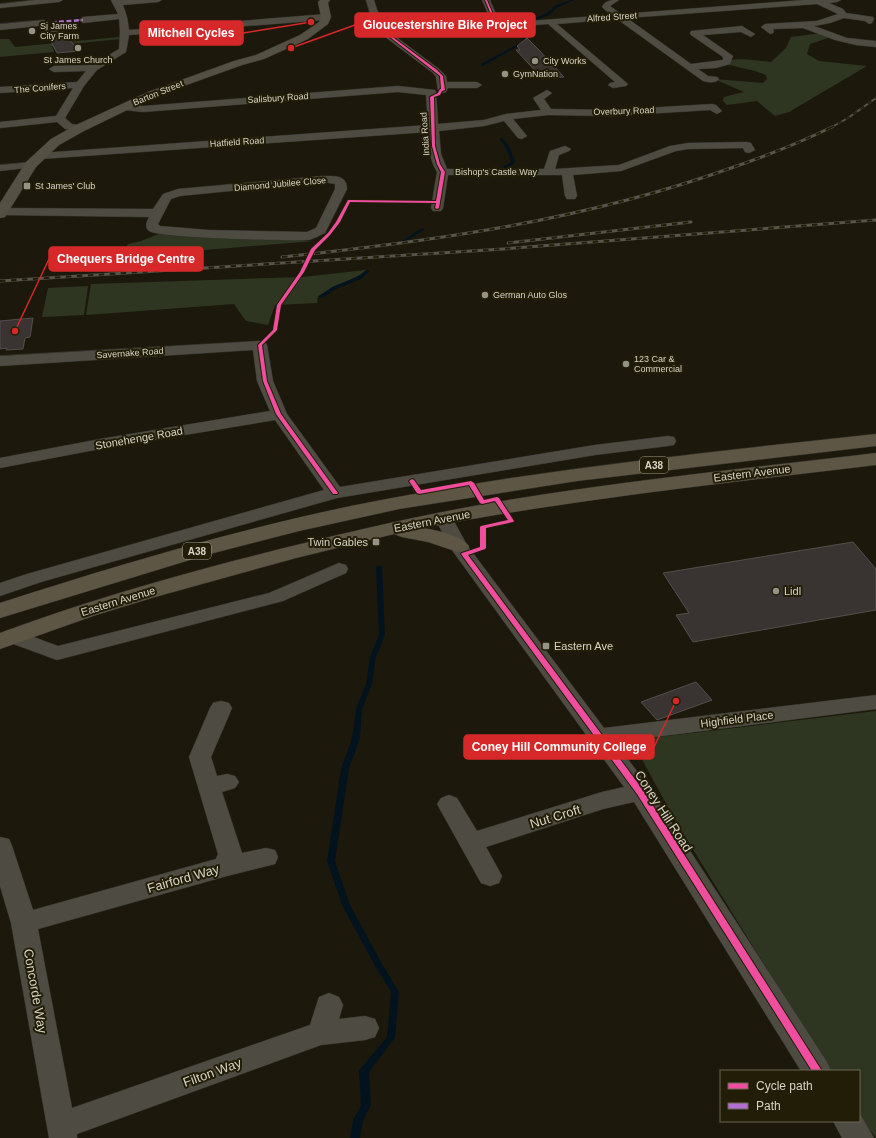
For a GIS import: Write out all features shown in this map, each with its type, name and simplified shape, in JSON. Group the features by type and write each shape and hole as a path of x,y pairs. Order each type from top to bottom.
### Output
{"highway":[{"name":"Eastern Avenue","path":"0,611 109,576 241,539 340,515 528,481 625,468 876,440"},
{"name":"Eastern Avenue","path":"6,638 108,603 190,579 315,546 391,528 548,500 639,487 876,459"},
{"path":"433,497 444,518"},
{"path":"391,528 433,536 458,546"}],"main road":[{"path":"325,0 323,2 326,17"},
{"name":"Barton Street","path":"1,213 36,161 55,142 80,128 152,94 279,50 304,37 324,24 326,17"}],"street":[{"path":"0,6 37,1 59,0"},
{"path":"59,119 80,85 94,68 123,50 125,33 122,16 116,2 158,0"},
{"path":"370,0 377,23 387,34 436,71 441,76 443,87 477,85"},
{"path":"486,0 497,26"},
{"path":"615,0 606,4 606,7 706,79 714,78"},
{"path":"752,0 768,5"},
{"name":"Alfred Street","path":"387,34 837,0"},
{"path":"819,2 840,11 843,15 870,19 869,21"},
{"path":"770,30 765,27 837,20 843,15"},
{"path":"82,20 122,16"},
{"path":"125,33 326,17"},
{"path":"550,22 623,84 613,85"},
{"path":"0,27 44,23"},
{"path":"802,24 852,47 876,44"},
{"path":"689,67 716,65 727,62 728,56 694,33 723,33 742,29 751,34"},
{"path":"54,69 94,68"},
{"name":"The Conifers","path":"0,90 80,85"},
{"name":"Salisbury Road","path":"124,107 143,109 398,89 431,92"},
{"name":"India Road","path":"431,92 435,154 438,164 443,172"},
{"path":"547,93 538,98 548,112"},
{"name":"Overbury Road","path":"433,128 484,123 506,118 548,112 612,113 712,107 717,111"},
{"path":"612,113 623,125"},
{"path":"506,118 522,136"},
{"path":"0,125 59,119 69,126 80,128"},
{"name":"Hatfield Road","path":"0,168 36,161 433,128"},
{"name":"Bishop's Castle Way","path":"443,172 567,172 621,168 674,148 688,146 747,146"},
{"name":"Bishop's Castle Way","path":"549,171 554,153 565,149"},
{"path":"437,208 443,172"},
{"path":"567,172 571,196"},
{"name":"Diamond Jubilee Close","path":"323,179 333,179 341,182 341,189 321,230 309,236 208,234 158,230 153,228 152,224 157,212 167,197 178,193 323,179"},
{"path":"1,213 157,212"},
{"name":"Savernake Road","path":"0,361 260,345 265,382 279,414"},
{"path":"279,414 335,493"},
{"name":"Stonehenge Road","path":"0,463 100,444 279,414"},
{"path":"0,590 34,578 335,493 595,450 668,441"},
{"name":"Coney Hill Road","path":"444,518 458,546 640,792 816,1070"},
{"path":"6,638 57,653 276,597 339,569"},
{"name":"Highfield Place","path":"599,736 876,702"},
{"name":"Fairford Way","path":"24,923 227,866 230,854 218,784 200,757 221,708"},
{"name":"Nut Croft","path":"471,842 640,792"},
{"path":"449,804 490,876"},
{"name":"Concorde Way","path":"0,846 24,923 62,1132"},
{"path":"227,866 266,857"},
{"path":"321,1033 329,1005"},
{"name":"Filton Way","path":"62,1132 321,1033 365,1028"},
{"path":"849,1122 859,1138"}],"green space":[{"path":"822,33 831,37 810,44 807,54 819,61 867,66 789,112 775,116 757,101 727,105 723,101 724,97 744,92 714,79 763,83 767,79 766,75 755,71 721,63 739,59 771,62 786,48 791,37"},
{"path":"119,37 120,39 52,46 54,52 0,57 0,39 9,39 15,47"},
{"path":"164,232 205,236 314,241 121,257 128,244 141,241"},
{"path":"366,270 360,275 318,296 317,303 275,305 268,325 246,321 234,304 86,315 91,284 303,277"},
{"path":"88,286 84,315 42,317 48,288"},
{"path":"876,711 876,1138 860,1117 860,1070 829,1070 676,822 633,743 650,738"}],"building":[{"path":"61,30 79,51 57,53 46,32"},
{"name":"City Works","path":"527,38 564,77 545,78 542,75 539,75 516,50 520,50 517,46"},
{"path":"33,318 30,337 25,338 23,349 0,349 0,321"},
{"name":"Lidl","path":"853,542 876,569 876,610 693,642 676,615 689,613 663,573"},
{"path":"696,682 712,700 657,720 641,702"}],"waterway":[{"path":"530,21 548,14 557,6 573,0"},
{"path":"482,65 523,42 527,32"},
{"path":"501,139 507,146 513,161 512,164 505,167"},
{"path":"404,241 423,229"},
{"path":"320,297 334,288 359,278 368,271"},
{"path":"355,1138 358,1120 366,1105 364,1071 391,1038 395,992 346,905 331,861 345,769 356,738 359,709 369,684 373,657 382,635 379,567"}],"railway":[{"path":"831,127 848,118 876,98"},
{"path":"282,257 453,236 566,215 621,202 731,168 770,154 831,127"},
{"path":"0,281 503,249 876,220"},
{"path":"508,243 691,222"}],"marked path":[{"path":"44,23 83,20"}],"cycle path":[{"path":"387,34 497,25 486,0"},
{"path":"387,34 441,76 443,90 441,90 439,94 432,97 434,146 443,172 437,208"},
{"path":"335,493 279,414 265,381 260,345 275,330 279,305 302,272 313,249 329,234 338,222 349,201 438,202"},
{"path":"412,481 419,492 471,483 482,502 497,499 511,521 483,527 483,548 464,554 640,792 816,1070"}],"place":[{"name":"Mitchell Cycles","path":"311,22"},
{"name":"Sj James City Farm","path":"32,31"},
{"name":"St James Church","path":"78,48"},
{"name":"Gloucestershire Bike Project","path":"291,48"},
{"name":"City Works","path":"535,61"},
{"name":"GymNation","path":"505,74"},
{"name":"St James' Club","path":"27,186"},
{"name":"German Auto Glos","path":"485,295"},
{"name":"Chequers Bridge Centre","path":"15,331"},
{"name":"123 Car & Commercial","path":"626,364"},
{"name":"Twin Gables","path":"376,542"},
{"name":"Lidl","path":"776,591"},
{"name":"Eastern Ave","path":"546,646"},
{"name":"Coney Hill Community College","path":"676,701"}]}
